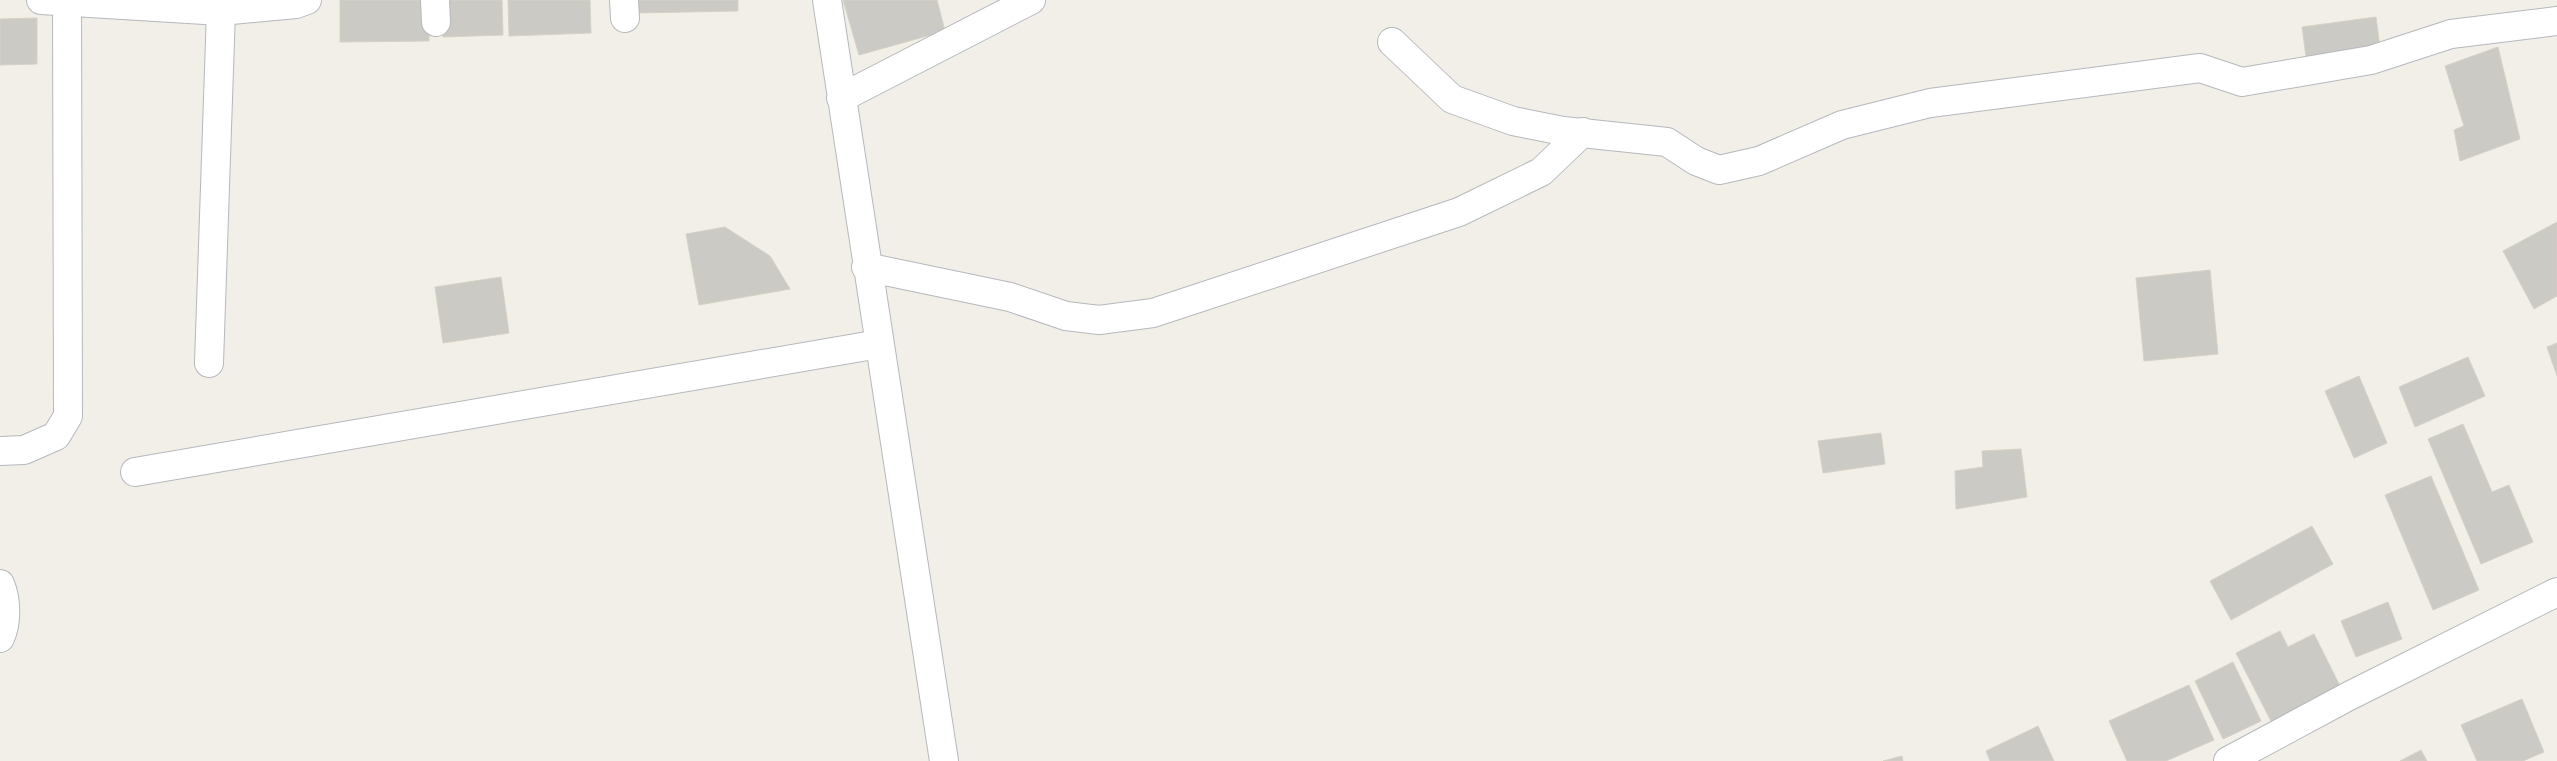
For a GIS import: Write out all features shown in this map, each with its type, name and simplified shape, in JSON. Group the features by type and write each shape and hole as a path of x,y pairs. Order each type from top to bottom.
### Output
{"street":[{"path":"0,452 24,450 56,436 68,416 54,1 158,3 221,11 296,4 307,0"},
{"path":"827,0 866,267 944,761"},
{"path":"842,98 1031,0"},
{"path":"209,363 221,11"},
{"path":"1392,42 1452,99 1513,121 1667,142 1696,161 1719,170 1759,161 1842,125 1930,103 2200,68 2242,82 2371,60 2451,34 2557,21"},
{"path":"866,267 1010,297 1066,316 1098,320 1153,313 1459,212 1541,172 1583,132"},
{"path":"134,472 879,344"},
{"path":"0,584 3,590 6,626 0,638"},
{"path":"2228,761 2349,696 2557,592"}],"building":[{"path":"340,0 429,0 429,41 340,42"},
{"path":"442,0 502,0 503,35 443,37"},
{"path":"508,0 590,0 591,33 509,36"},
{"path":"636,0 738,0 738,11 636,13"},
{"path":"843,0 937,0 945,31 859,55"},
{"path":"2376,17 2380,48 2306,57 2302,27"},
{"path":"37,18 37,64 0,65 0,19"},
{"path":"2498,47 2520,139 2460,161 2454,130 2464,126 2445,66"},
{"path":"2557,222 2557,296 2534,309 2503,251"},
{"path":"725,227 770,256 790,289 699,305 686,234"},
{"path":"2210,270 2218,354 2144,361 2136,278"},
{"path":"501,277 509,333 443,343 435,287"},
{"path":"2557,343 2557,376 2547,347"},
{"path":"2468,357 2485,396 2415,427 2399,387"},
{"path":"2359,376 2387,443 2354,458 2325,391"},
{"path":"2463,424 2492,492 2509,485 2533,542 2481,564 2428,439"},
{"path":"1881,433 1885,464 1823,473 1818,441"},
{"path":"2021,449 2027,497 1956,509 1955,471 1983,467 1982,451"},
{"path":"2431,476 2479,590 2433,610 2385,495"},
{"path":"2312,526 2333,564 2231,620 2210,581"},
{"path":"2388,602 2402,639 2356,657 2341,621"},
{"path":"2280,631 2288,647 2314,634 2341,688 2272,723 2236,653"},
{"path":"2233,662 2261,721 2223,739 2195,681"},
{"path":"2189,685 2214,740 2166,761 2127,761 2109,721"},
{"path":"2522,699 2544,752 2523,761 2477,761 2461,725"},
{"path":"2038,726 2054,761 1990,761 1986,751"},
{"path":"2421,750 2427,761 2400,761"},
{"path":"1902,756 1903,761 1883,761"}]}
